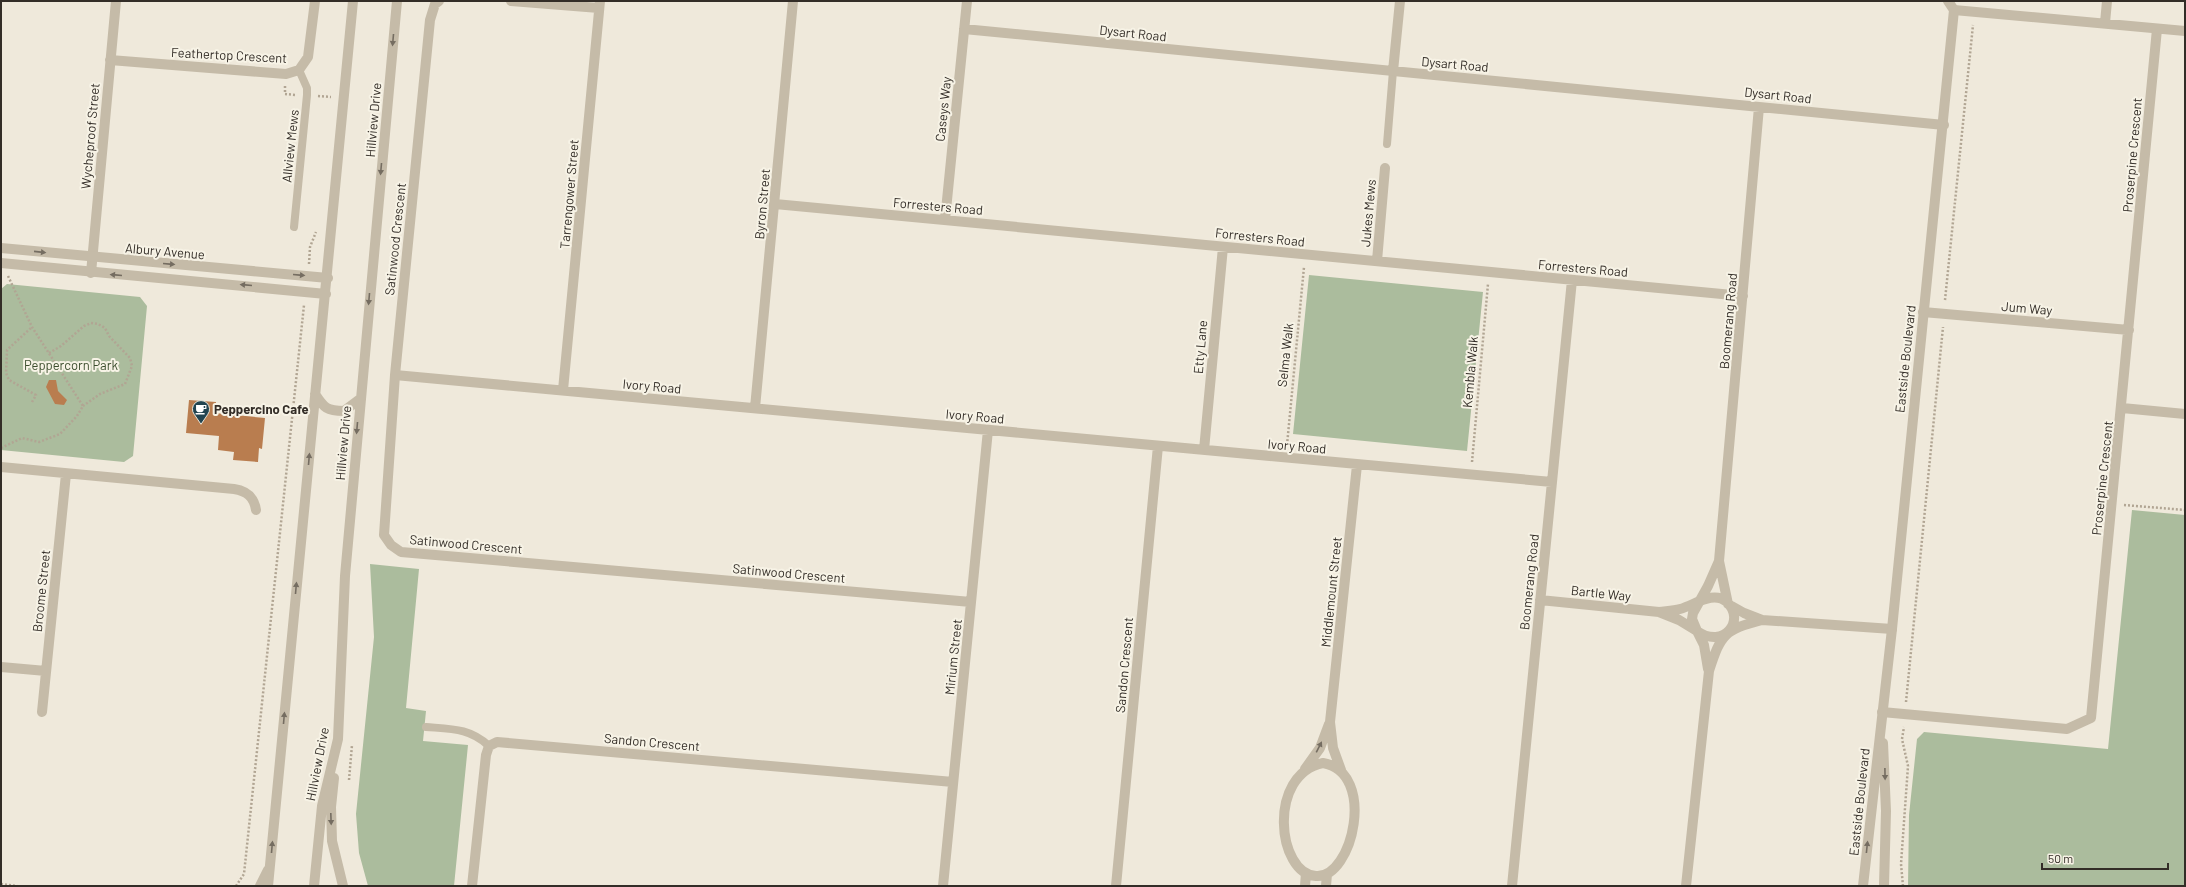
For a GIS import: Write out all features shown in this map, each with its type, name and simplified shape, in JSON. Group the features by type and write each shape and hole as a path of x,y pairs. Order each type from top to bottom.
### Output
{"street":[{"name":"Wycheproof Street","path":"91,273 116,1"},
{"name":"Feathertop Crescent","path":"110,60 286,74 299,70 308,57 315,1"},
{"path":"268,886 315,394 328,278 353,1"},
{"name":"Hillview Drive","path":"314,886 322,806 338,739 345,576 397,1"},
{"path":"511,1 600,5"},
{"name":"Byron Street","path":"755,408 793,1"},
{"name":"Caseys Way","path":"945,220 967,1"},
{"path":"1393,71 1400,1"},
{"path":"1948,1 1954,10 2185,31"},
{"path":"2105,23 2107,1"},
{"name":"Satinwood Crescent","path":"436,2 430,20 395,375 384,535 391,545 401,552 971,602"},
{"name":"Tarrengower Street","path":"563,390 600,5"},
{"name":"Eastside Boulevard","path":"1863,886 1892,629 1923,312 1944,125 1954,10"},
{"name":"Proserpine Crescent","path":"1881,716 1905,714 2067,729 2091,718 2122,408 2157,28"},
{"name":"Dysart Road","path":"964,29 1944,125"},
{"name":"Boomerang Road","path":"1719,561 1759,107"},
{"name":"Jukes Mews","path":"1377,261 1385,168"},
{"name":"Forresters Road","path":"775,204 1743,296"},
{"name":"Etty Lane","path":"1204,450 1223,246"},
{"name":"Albury Avenue","path":"1,248 93,258 328,278"},
{"path":"2,263 91,273 306,291 326,294"},
{"name":"Boomerang Road","path":"1512,886 1572,280"},
{"name":"Jum Way","path":"1923,312 2129,330"},
{"name":"Ivory Road","path":"395,375 1552,482"},
{"path":"315,394 322,405 331,411 344,411 360,399"},
{"path":"2122,408 2185,414"},
{"name":"Mirium Street","path":"943,886 988,430"},
{"name":"Sandon Crescent","path":"1116,886 1158,446"},
{"name":"Middlemount Street","path":"1341,770 1332,748 1330,722 1358,465"},
{"path":"1,467 243,491 250,496 256,510"},
{"name":"Broome Street","path":"42,712 66,474"},
{"path":"1709,671 1704,645 1696,632 1692,619 1693,613 1719,561"},
{"path":"1686,886 1709,671 1717,646 1732,626 1734,620 1733,613 1728,604 1719,561"},
{"path":"1659,612 1680,609 1713,597 1720,598 1744,613 1762,620 1892,629"},
{"name":"Bartle Way","path":"1540,600 1659,612"},
{"path":"1659,612 1679,620 1696,632 1709,638 1716,638 1743,625 1762,620"},
{"path":"1,667 46,671"},
{"name":"Eastside Boulevard","path":"1881,716 1886,811 1884,886"},
{"name":"Middlemount Street","path":"1304,770 1320,748 1330,722"},
{"path":"338,739 331,807 332,841 343,886"},
{"name":"Sandon Crescent","path":"489,746 497,742 507,741 953,782"},
{"path":"472,886 484,761 489,746"},
{"path":"1326,886 1327,874 1345,851 1353,833 1354,803 1350,786 1341,770 1333,765 1323,763 1304,770 1289,791 1284,805 1283,824 1285,839 1291,855 1306,873 1316,876 1327,874"},
{"path":"260,886 270,864"},
{"path":"1305,886 1306,873"}],"lane":[{"name":"Allview Mews","path":"294,227 307,95 299,70"},
{"path":"1387,144 1393,71"},
{"path":"426,727 463,731 479,736 489,746"}],"path":[{"path":"1902,886 1901,864 1908,766 1902,739 1974,12"},
{"path":"332,105 334,90"},
{"path":"307,276 310,248 319,225"},
{"name":"Selma Walk","path":"1286,458 1305,254"},
{"path":"2,263 32,327 83,406"},
{"name":"Kembla Walk","path":"1470,475 1489,272"},
{"path":"236,886 244,874 306,291"},
{"path":"1,448 22,438 39,442 60,434 77,416 83,406 112,388 125,384 132,366 130,358 109,336 105,328 98,324 91,323 84,326 61,346 49,353"},
{"path":"32,327 23,338 12,344 7,350 6,359 6,373 9,380 36,395 32,402"},
{"path":"2112,504 2185,510"},
{"path":"1,884 17,886"}],"green space":[{"path":"1309,275 1483,292 1467,451 1293,434"},
{"name":"Peppercorn Park","path":"7,284 140,297 147,306 133,456 124,462 1,450 1,289"},
{"path":"2132,510 2185,515 2185,886 1908,886 1909,815 1917,739 1924,732 2108,749"},
{"path":"370,564 419,569 406,708 426,711 423,741 468,745 454,886 368,886 359,853 356,814 374,637"}],"building":[{"path":"49,380 56,380 58,391 67,400 64,405 55,404 46,387"},
{"path":"189,400 216,402 215,413 265,418 262,449 259,448 258,462 233,460 234,452 218,450 219,436 186,433"}],"place":[{"name":"Peppercino Cafe","path":"201,424"}]}
